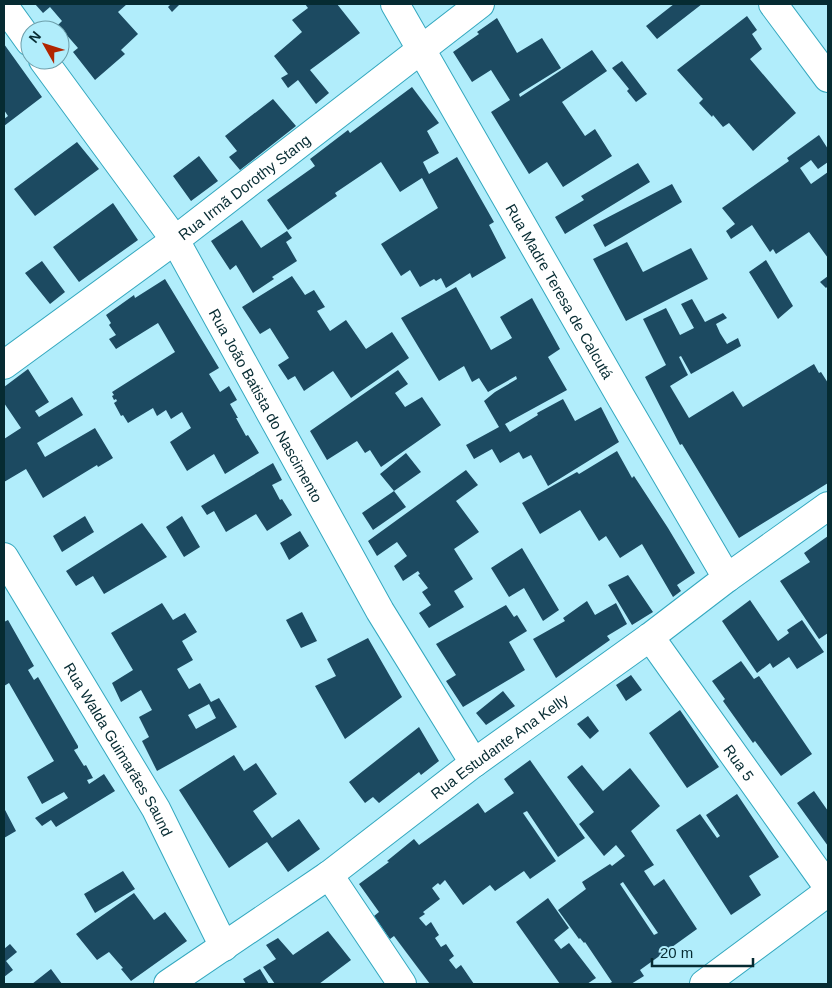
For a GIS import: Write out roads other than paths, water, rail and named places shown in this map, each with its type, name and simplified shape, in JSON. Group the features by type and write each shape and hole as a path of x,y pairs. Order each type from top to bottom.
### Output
{"street":[{"name":"Rua Madre Teresa de Calcutá","path":"395,4 727,578"},
{"name":"Rua Irmã Dorothy Stang","path":"4,365 176,240 480,4"},
{"path":"773,4 828,78"},
{"path":"4,6 20,28"},
{"name":"Rua João Batista do Nascimento","path":"50,70 176,240 380,611 474,763"},
{"name":"Rua Estudante Ana Kelly","path":"168,984 329,875 474,763 828,506"},
{"name":"Rua Walda Guimarães Saund","path":"4,557 156,809 224,947"},
{"name":"Rua 5","path":"650,637 828,887"},
{"path":"329,875 402,984"},
{"path":"704,984 828,892"}]}
